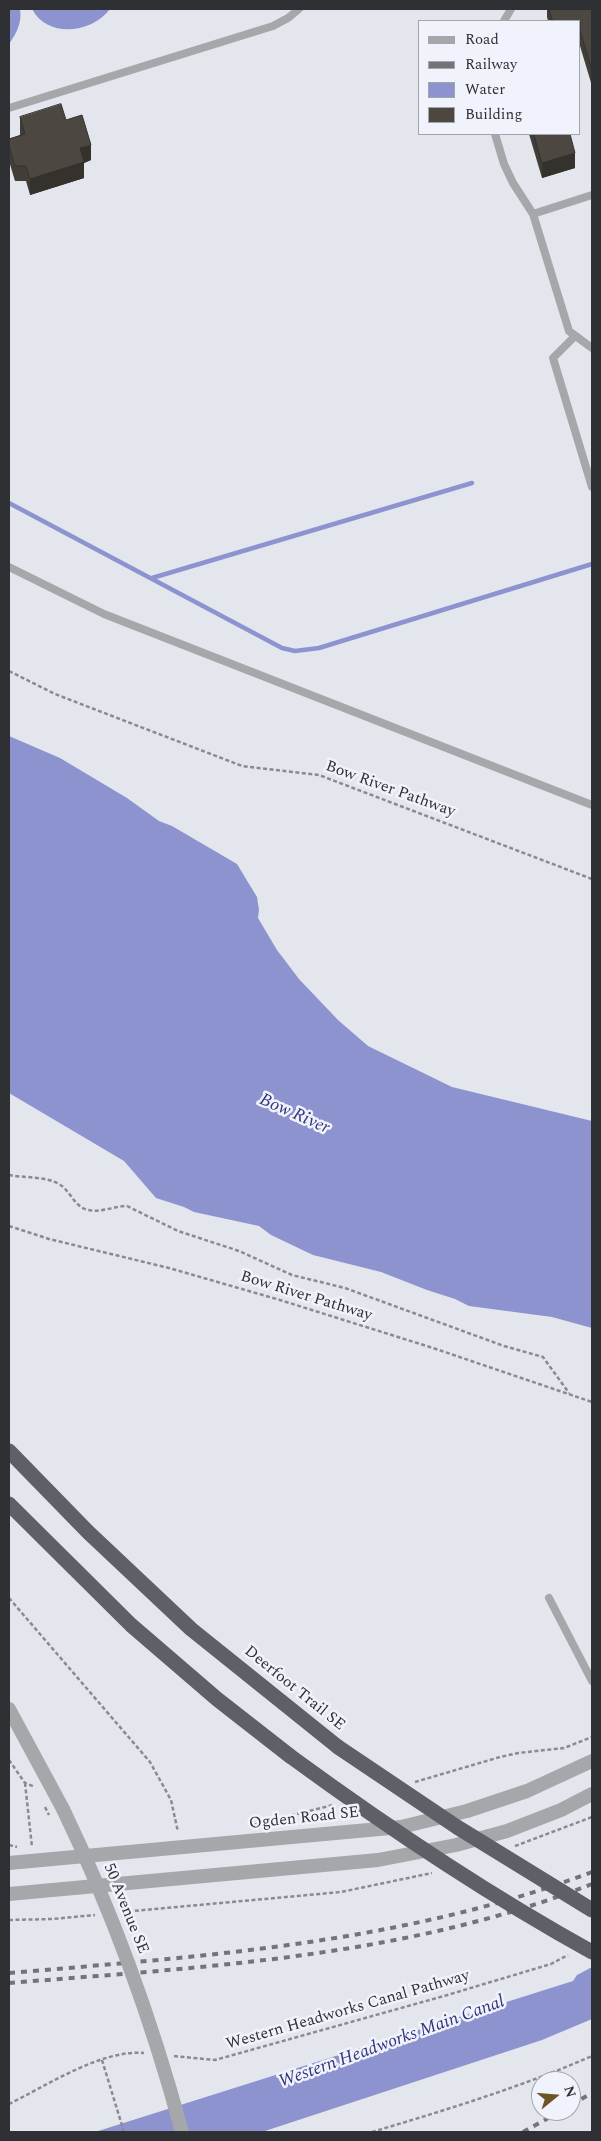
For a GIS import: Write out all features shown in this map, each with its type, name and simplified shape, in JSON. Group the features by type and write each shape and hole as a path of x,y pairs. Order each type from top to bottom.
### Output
{"highway":[{"name":"Deerfoot Trail SE","path":"9,1451 51,1496 191,1629 338,1746 457,1827 592,1910"},
{"path":"9,1504 131,1625 217,1699 290,1756 367,1812 448,1866 592,1952"}],"street":[{"name":"50 Avenue SE","path":"9,1709 63,1809 83,1851 131,1969 162,2060 182,2132"},
{"name":"Ogden Road SE","path":"9,1864 401,1827 467,1811 518,1794 592,1760"},
{"path":"9,1894 378,1860 456,1846 507,1831 561,1810 592,1794"}],"lane":[{"path":"9,108 273,26 288,18 299,9"},
{"path":"505,20 511,9"},
{"path":"495,135 504,164 513,184 533,214 569,331 592,348"},
{"path":"533,214 592,195"},
{"path":"575,336 553,358 592,486"},
{"path":"9,567 104,614 592,805"},
{"path":"549,1598 592,1680"}],"path":[{"name":"Bow River Pathway","path":"9,671 55,694 242,766 319,774 592,879"},
{"path":"9,1175 47,1180 58,1184 66,1190 76,1204 85,1210 93,1211 127,1206 178,1230 239,1251 292,1275 345,1288 504,1346 543,1357 569,1393"},
{"name":"Bow River Pathway","path":"9,1226 280,1300 592,1402"},
{"path":"9,1598 150,1762 171,1800 178,1832"},
{"path":"9,1760 25,1784 32,1847"},
{"path":"25,1784 34,1787 38,1793"},
{"path":"41,1800 49,1816"},
{"path":"512,1848 592,1817"},
{"path":"119,1912 341,1892 435,1872"},
{"path":"94,1912 97,1919"},
{"path":"9,1920 52,1919 100,1914"},
{"name":"Western Headworks Canal Pathway","path":"168,2056 215,2060 542,1966 576,1952"},
{"path":"9,2104 80,2067 102,2060 140,2053 147,2055 143,2047"},
{"path":"372,2132 461,2105 557,2072 592,2056"},
{"path":"102,2060 124,2132"}],"water":[{"path":"9,9 20,9 20,18 18,27 9,44"},
{"path":"32,9 110,9 102,17 82,27 59,29 39,19"},
{"name":"Bow River","path":"9,736 60,758 127,798 159,821 172,826 237,864 257,897 258,918 277,950 299,979 338,1020 368,1046 452,1087 592,1121 592,1328 552,1317 469,1306 381,1272 313,1255 271,1235 259,1226 194,1212 156,1198 124,1161 9,1093"},
{"name":"Western Headworks Main Canal","path":"592,1967 592,2019 542,2040 262,2132 95,2132 573,1981 577,1975"}],"building":[{"path":"549,9 592,9 592,70 581,34 581,20 553,20"},
{"path":"61,104 66,120 82,115 91,145 80,148 84,162 30,179 26,166 15,166 9,146 9,139 25,134 20,117"},
{"path":"534,135 570,135 575,153 542,163"}],"waterway":[{"path":"152,578 472,483"},
{"path":"9,503 282,648 295,651 319,648 592,564"}],"railway":[{"path":"9,1973 231,1952 377,1931 521,1896 592,1872"},
{"path":"9,1983 231,1964 305,1955 378,1943 450,1928 522,1909 592,1884"},
{"path":"581,2099 592,2093"},
{"path":"523,2132 543,2121"}]}
